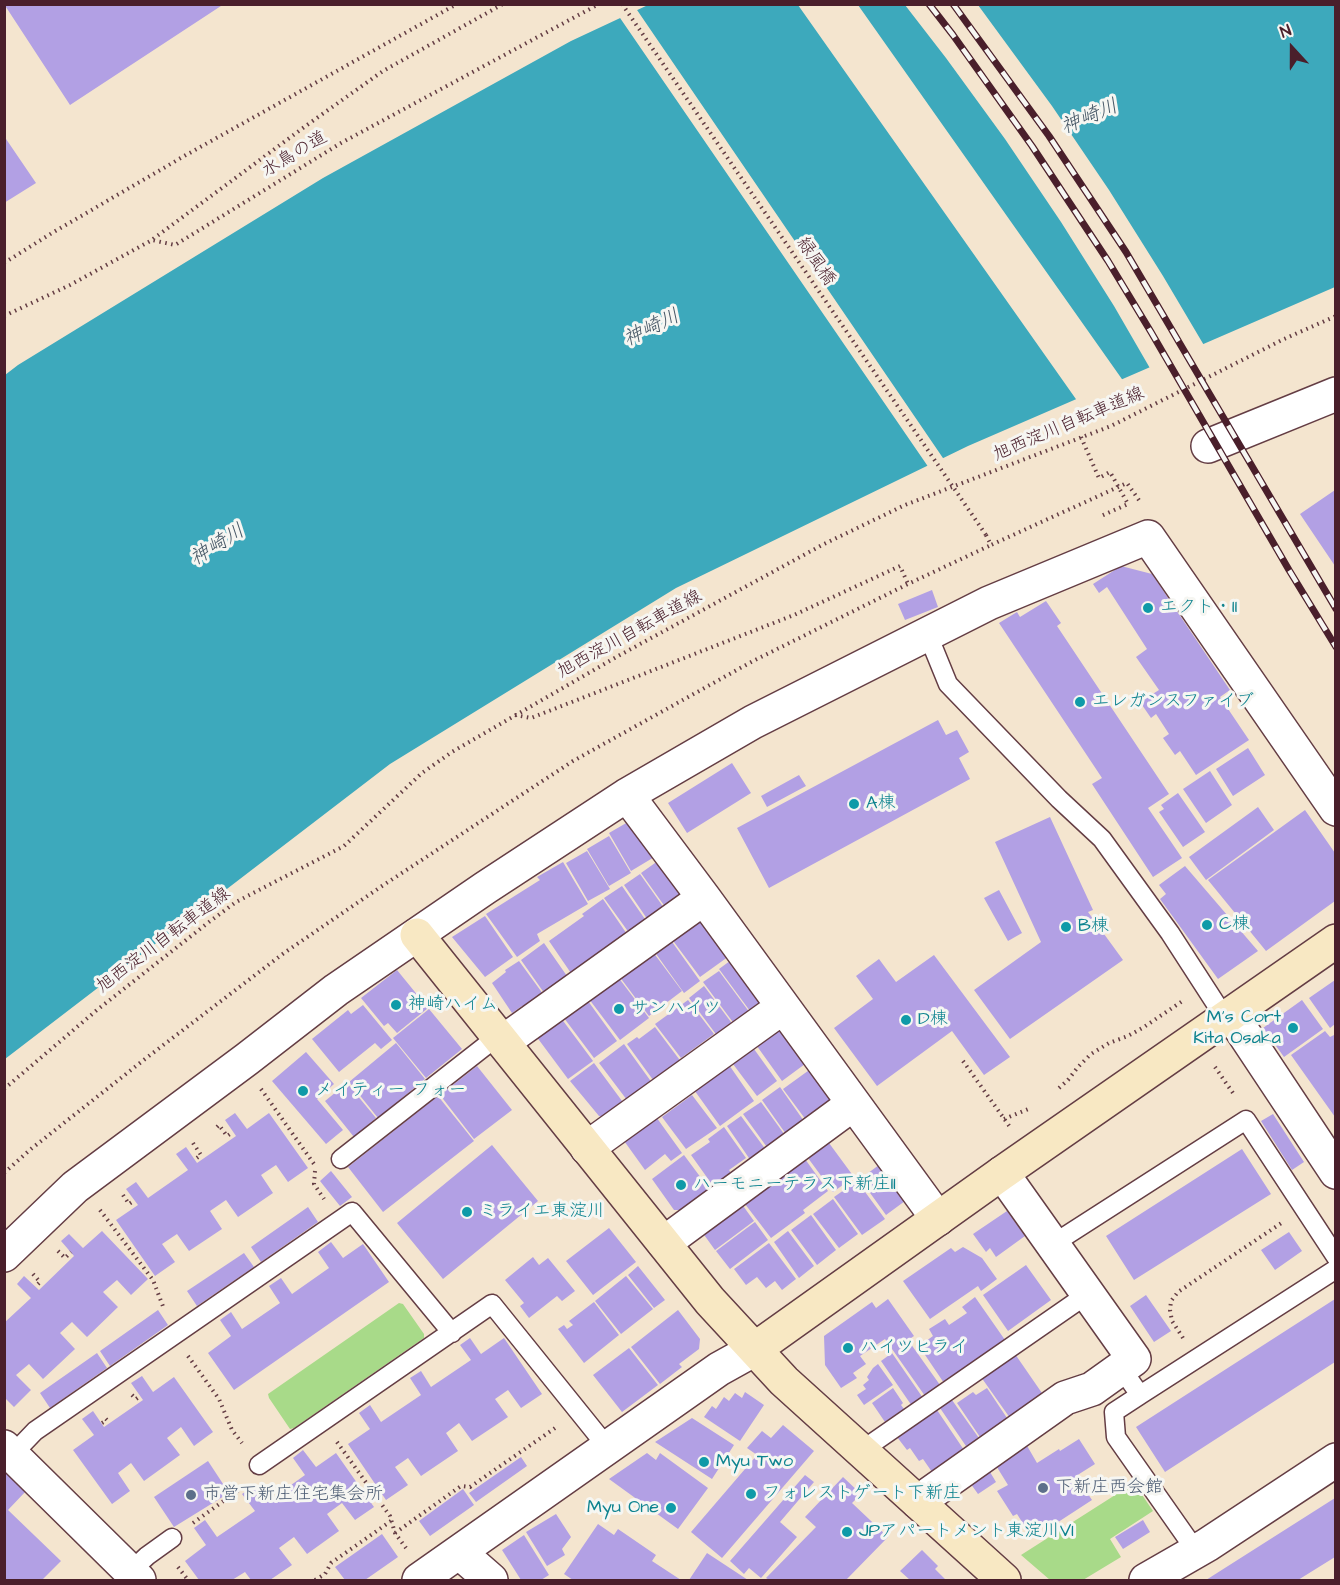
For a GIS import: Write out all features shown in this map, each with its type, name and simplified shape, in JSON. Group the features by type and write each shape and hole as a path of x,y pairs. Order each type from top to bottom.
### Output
{"street":[{"path":"1208,446 1335,394"},
{"path":"4,1256 75,1187 336,990 627,795 753,722 989,603 1148,537 1335,809"},
{"path":"627,795 938,1219"},
{"path":"500,1039 704,898"},
{"path":"417,935 710,1301 784,1381 1005,1581"},
{"path":"422,1578 719,1369 755,1349 1002,1173 1335,941"},
{"path":"588,1148 783,1007"},
{"path":"1228,1016 1335,1172"},
{"path":"664,1243 853,1104"},
{"path":"918,1502 1065,1398 1092,1389 1134,1359 1002,1173"},
{"path":"8,1451 135,1576"},
{"path":"1146,1581 1335,1460"},
{"path":"459,1552 491,1581"}],"lane":[{"path":"928,635 948,684 1059,799 1102,839 1170,933 1204,986 1228,1016"},
{"path":"341,1159 500,1039"},
{"path":"1053,1244 1246,1120 1335,1257"},
{"path":"8,1451 352,1212 452,1333"},
{"path":"1196,1551 1116,1437 1114,1412 1335,1269"},
{"path":"861,1451 1089,1293"},
{"path":"259,1466 492,1304 608,1448"},
{"path":"1121,1368 1140,1395"},
{"path":"135,1576 147,1556 172,1538"}],"path":[{"path":"4,262 186,154 457,4"},
{"path":"4,316 70,285 152,240 383,71 503,4"},
{"name":"水鳥の道","path":"152,240 175,245 341,143 599,4"},
{"name":"緑風橋","path":"622,4 991,545"},
{"name":"旭西淀川自転車道線","path":"4,1089 97,1010 236,902 344,846 422,773 452,752 515,715 824,544 905,505 1111,426 1284,339 1335,316"},
{"path":"1081,437 1099,478 1110,472 1128,504"},
{"path":"4,1173 136,1066 284,953 438,848 573,761 753,661 908,584 1127,483 1132,490"},
{"path":"515,715 531,718 542,714 794,615 900,566 908,584"},
{"path":"1053,1095 1091,1054 1144,1027 1204,986"},
{"path":"963,1062 1016,1135"},
{"path":"1215,1066 1245,1111 1246,1120"},
{"path":"260,1089 316,1166 314,1184 341,1221"},
{"path":"1004,1119 1038,1105"},
{"path":"213,1130 219,1125 227,1136 233,1132"},
{"path":"1196,1359 1172,1321 1171,1301 1178,1292 1303,1208"},
{"path":"99,1209 153,1280 162,1306 177,1334 219,1399 232,1430 259,1466 251,1481 172,1538"},
{"path":"395,1533 460,1486 470,1487 567,1419 555,1402 565,1394"},
{"path":"323,1421 390,1516 395,1533 422,1578"},
{"path":"315,1581 324,1574 331,1563 391,1521"}],"green space":[{"path":"399,1303 403,1304 424,1334 424,1338 290,1429 268,1394"},
{"path":"1134,1483 1153,1511 1110,1539 1121,1557 1083,1580 1050,1580 1021,1555"}],"water":[{"name":"神崎川","path":"648,5 1335,5 1335,287 968,446 676,588 390,764 5,1059 5,375 323,178 571,41"}],"pier":[{"path":"798,5 858,5 1124,382 1078,402"},
{"path":"905,5 978,5 1052,106 1109,190 1205,347 1151,370 1061,222 1005,139"},
{"path":"635,7 945,461 929,468 618,15"}],"building":[{"path":"4,4 224,4 70,105"},
{"path":"4,136 36,183 4,203"},
{"path":"1335,490 1335,566 1300,514"},
{"path":"1121,566 1152,574 1230,690 1220,697 1249,740 1196,775 1180,751 1175,755 1163,738 1169,734 1156,714 1151,718 1140,702 1159,690 1136,657 1147,649 1107,587 1099,593 1093,584"},
{"path":"932,590 938,607 905,620 898,604"},
{"name":"エレガンスファイブ","path":"1046,601 1061,623 1057,626 1169,794 1148,808 1182,858 1153,877 1092,784 1102,778 999,623 1017,612 1020,617"},
{"name":"A棟","path":"938,720 946,735 957,730 969,752 959,758 970,779 769,888 737,828"},
{"path":"1248,748 1265,775 1233,796 1216,769"},
{"path":"732,763 751,793 687,833 668,803"},
{"path":"1210,771 1232,805 1206,823 1183,789"},
{"path":"799,775 806,786 767,807 761,796"},
{"path":"1178,793 1205,832 1183,847 1159,812 1164,809 1161,805"},
{"path":"1258,807 1274,830 1206,880 1189,857"},
{"path":"1305,810 1335,853 1335,901 1266,951 1208,880"},
{"name":"B棟","path":"1050,817 1093,910 1088,912 1123,960 1010,1039 974,990 1041,942 995,842"},
{"path":"628,822 639,840 645,837 656,856 631,871 609,833"},
{"path":"609,836 631,873 609,886 587,849"},
{"path":"587,851 610,889 588,901 566,863"},
{"path":"662,858 684,889 681,902 668,911 641,873"},
{"path":"563,862 588,904 537,934 540,941 517,957 486,914 540,880 537,877"},
{"name":"C棟","path":"1185,866 1258,951 1218,979 1160,899 1166,894 1159,885"},
{"path":"640,874 669,915 652,926 624,885"},
{"path":"622,886 649,925 632,937 604,898"},
{"path":"999,890 1022,933 1008,941 984,898"},
{"path":"603,899 631,940 575,979 549,941"},
{"path":"703,915 732,954 700,977 671,938"},
{"path":"485,916 513,957 485,977 452,937"},
{"path":"670,939 700,981 684,993 654,951"},
{"path":"544,943 567,976 547,997 521,960"},
{"path":"653,952 682,991 649,1016 619,976"},
{"name":"D棟","path":"934,955 1010,1057 984,1075 952,1031 877,1086 834,1028 873,999 856,976 879,959 896,982"},
{"path":"734,958 765,1000 750,1011 719,969"},
{"path":"519,961 546,998 526,1011 522,1006 512,1013 492,983 506,972 505,970"},
{"path":"397,970 428,1008 397,1033 388,1023 384,1026 361,998"},
{"path":"719,971 750,1013 735,1025 703,982"},
{"name":"サンハイツ","path":"618,977 649,1018 620,1040 589,999"},
{"path":"1335,980 1335,1024 1330,1028 1309,998"},
{"path":"704,986 737,1030 721,1041 689,998"},
{"path":"688,1000 714,1034 681,1058 655,1024"},
{"name":"M’s Cort Kita Osaka","path":"1302,1000 1323,1029 1284,1057 1263,1028"},
{"path":"588,1001 617,1041 594,1058 564,1018"},
{"path":"363,1005 392,1040 381,1049 375,1043 339,1072 312,1039 348,1010 351,1014"},
{"path":"429,1009 462,1049 426,1078 393,1038"},
{"path":"561,1018 593,1061 568,1079 536,1036"},
{"path":"777,1026 805,1064 782,1081 754,1042"},
{"path":"655,1027 685,1067 656,1084 627,1044 637,1037 639,1039"},
{"path":"1325,1031 1330,1037 1334,1035 1335,1038 1335,1117 1291,1055"},
{"path":"396,1043 425,1079 378,1118 349,1082"},
{"path":"624,1044 655,1087 630,1104 599,1063"},
{"path":"754,1049 777,1081 757,1096 733,1064"},
{"name":"メイティー フォー","path":"306,1052 334,1084 317,1099 343,1130 326,1144 272,1081"},
{"path":"727,1062 754,1101 720,1126 692,1087"},
{"path":"594,1063 625,1105 608,1118 599,1116 570,1081"},
{"path":"477,1066 512,1110 474,1139 440,1095"},
{"path":"812,1068 833,1096 829,1098 832,1102 806,1120 783,1089"},
{"path":"347,1083 376,1118 354,1137 325,1101"},
{"path":"780,1087 806,1124 788,1137 762,1100"},
{"path":"692,1095 717,1128 686,1149 662,1117"},
{"path":"438,1096 474,1141 383,1212 348,1167"},
{"path":"761,1102 787,1138 769,1150 743,1114"},
{"path":"235,1113 247,1129 269,1113 308,1168 288,1182 276,1165 261,1175 273,1193 238,1217 226,1200 210,1211 222,1229 189,1251 177,1234 162,1244 175,1262 155,1276 116,1220 138,1205 126,1189 136,1182 148,1198 188,1170 176,1154 186,1147 197,1163 236,1136 225,1120"},
{"path":"654,1114 682,1153 671,1161 665,1154 645,1170 622,1138"},
{"path":"1273,1114 1304,1162 1292,1170 1261,1121"},
{"path":"741,1116 766,1150 751,1161 727,1126"},
{"path":"724,1127 746,1158 729,1170 734,1177 716,1190 691,1155 710,1142 708,1139"},
{"path":"829,1143 854,1177 833,1192 808,1158"},
{"name":"ミライエ東淀川","path":"492,1145 538,1201 443,1279 397,1223"},
{"path":"1242,1149 1271,1194 1134,1280 1106,1236"},
{"name":"ハーモニーテラス下新庄II","path":"684,1155 710,1190 683,1210 674,1210 652,1179"},
{"path":"805,1159 828,1191 803,1210 805,1213 771,1238 745,1204"},
{"path":"879,1165 905,1201 886,1215 860,1179"},
{"path":"331,1171 352,1197 340,1206 320,1181"},
{"path":"857,1181 885,1219 862,1235 834,1197"},
{"path":"833,1199 858,1234 839,1248 813,1214"},
{"path":"741,1203 754,1221 715,1250 702,1232"},
{"path":"308,1207 318,1222 261,1262 251,1247"},
{"path":"1007,1211 1025,1236 996,1257 990,1248 986,1252 973,1234"},
{"path":"811,1215 836,1250 817,1265 791,1230"},
{"path":"755,1222 768,1240 730,1269 716,1251"},
{"path":"609,1228 636,1262 593,1295 566,1261"},
{"path":"102,1231 148,1279 131,1295 117,1280 103,1292 118,1307 87,1337 72,1322 60,1333 75,1349 43,1379 29,1364 16,1375 31,1390 14,1407 4,1397 4,1323 31,1298 17,1284 24,1276 39,1290 74,1256 61,1241 69,1234 83,1248"},
{"path":"788,1231 814,1266 799,1278 774,1242"},
{"path":"1289,1232 1302,1251 1275,1270 1261,1250"},
{"path":"331,1242 343,1258 363,1244 389,1282 234,1390 208,1353 231,1336 220,1320 231,1312 242,1329 280,1303 269,1286 281,1278 292,1294 329,1268 318,1252"},
{"path":"769,1243 796,1279 782,1290 775,1281 766,1288 757,1277 746,1285 734,1269"},
{"path":"963,1247 982,1258 997,1279 981,1291 978,1286 930,1319 903,1281 951,1248 955,1252"},
{"path":"244,1253 254,1267 197,1306 187,1291"},
{"path":"533,1257 539,1265 548,1258 575,1291 562,1301 557,1296 529,1318 520,1306 524,1303 505,1280"},
{"path":"1026,1265 1051,1300 1008,1331 983,1295"},
{"path":"638,1266 665,1300 654,1308 628,1275"},
{"path":"626,1276 653,1309 621,1334 595,1301"},
{"path":"1146,1295 1171,1331 1154,1342 1130,1306"},
{"path":"975,1297 1005,1340 944,1383 919,1346 933,1336 929,1329 945,1319 949,1325 967,1313 962,1307"},
{"name":"ハイツヒライ","path":"888,1299 914,1336 908,1340 940,1385 925,1396 885,1339 860,1356 866,1364 853,1373 857,1378 841,1388 825,1365 824,1336 872,1302 876,1308"},
{"path":"1335,1299 1335,1362 1165,1472 1136,1427"},
{"path":"594,1302 619,1335 584,1363 558,1329 564,1325 567,1329 573,1325 569,1321"},
{"path":"158,1310 168,1325 110,1366 100,1351"},
{"path":"678,1310 700,1339 699,1349 679,1364 682,1367 660,1384 631,1347"},
{"path":"470,1338 481,1354 504,1338 542,1394 521,1408 508,1390 495,1399 508,1417 472,1441 459,1423 446,1433 458,1451 421,1476 408,1458 395,1467 408,1485 386,1500 348,1444 370,1429 359,1413 370,1405 381,1422 421,1395 410,1378 421,1371 431,1387 471,1360 460,1345"},
{"path":"629,1348 658,1385 622,1412 593,1375"},
{"path":"97,1353 107,1368 50,1408 40,1393"},
{"path":"892,1353 923,1398 912,1406 881,1361"},
{"path":"1015,1354 1044,1396 1010,1418 981,1377"},
{"path":"878,1364 893,1385 864,1405 857,1395 866,1389 863,1385 869,1380 867,1377"},
{"path":"142,1376 153,1392 174,1377 213,1432 194,1446 181,1427 167,1438 180,1455 144,1481 131,1463 118,1473 130,1491 112,1504 73,1450 94,1435 82,1419 93,1411 104,1427 143,1400 131,1383"},
{"path":"893,1388 903,1403 901,1405 904,1409 885,1422 872,1403"},
{"path":"987,1388 1007,1418 980,1437 957,1403 973,1392 976,1395"},
{"path":"745,1392 764,1405 740,1441 704,1417 712,1406 716,1409 724,1397 729,1401 735,1393 742,1398"},
{"path":"952,1400 981,1441 968,1449 940,1408"},
{"path":"937,1410 964,1450 932,1472 923,1459 919,1461 910,1448 907,1450 897,1437"},
{"name":"Myu Two","path":"692,1418 734,1445 712,1479 655,1442"},
{"name":"フォレストゲート下新庄","path":"783,1425 814,1451 722,1558 691,1532 757,1455 747,1448 762,1431 771,1438"},
{"name":"下新庄西会館","path":"1079,1439 1095,1464 1076,1476 1092,1500 1049,1528 1045,1522 1029,1533 1017,1514 1013,1516 997,1491 1008,1485 995,1464 1026,1444 1037,1463"},
{"path":"303,1450 316,1467 336,1453 374,1507 355,1520 342,1503 327,1514 339,1531 307,1554 294,1537 279,1548 292,1565 270,1580 251,1580 245,1572 232,1580 199,1580 185,1561 206,1545 194,1528 205,1520 217,1537 255,1511 242,1494 254,1486 266,1503 305,1475 293,1458"},
{"name":"Myu One","path":"647,1453 656,1460 660,1453 708,1488 678,1529 609,1479"},
{"path":"521,1457 527,1466 476,1502 469,1493"},
{"name":"市営下新庄住宅集会所","path":"208,1461 229,1493 174,1527 154,1497"},
{"path":"987,1467 996,1482 978,1494 968,1480"},
{"path":"4,1470 26,1491 8,1510 61,1561 42,1580 4,1580"},
{"path":"805,1475 814,1482 780,1522 797,1537 761,1578 749,1568 744,1574 730,1561"},
{"name":"JPアパートメント東淀川VI","path":"843,1477 861,1494 852,1503 888,1537 846,1580 769,1580 766,1578 816,1527 805,1517"},
{"path":"463,1489 474,1505 430,1536 419,1521"},
{"path":"1335,1498 1335,1557 1298,1580 1206,1580"},
{"path":"556,1514 571,1537 562,1549 565,1555 547,1566 526,1532"},
{"path":"1143,1520 1150,1532 1123,1549 1115,1537"},
{"path":"598,1524 614,1535 618,1529 656,1555 652,1561 681,1580 573,1580 564,1574"},
{"path":"382,1534 398,1557 365,1580 345,1580 335,1567"},
{"path":"524,1535 549,1575 541,1580 521,1580 502,1550"},
{"path":"922,1550 938,1566 935,1569 945,1579 910,1580 900,1571"},
{"path":"707,1553 748,1580 689,1580"}],"railway":[{"path":"929,4 1032,146 1108,261 1336,647"},
{"path":"953,4 1049,136 1126,252 1336,609"}],"place":[{"name":"エクト・II","path":"1148,608"},
{"name":"エレガンスファイブ","path":"1080,702"},
{"name":"A棟","path":"854,804"},
{"name":"C棟","path":"1207,925"},
{"name":"B棟","path":"1066,927"},
{"name":"神崎ハイム","path":"396,1005"},
{"name":"サンハイツ","path":"619,1009"},
{"name":"D棟","path":"906,1020"},
{"name":"M’s Cort Kita Osaka","path":"1293,1028"},
{"name":"メイティー フォー","path":"303,1091"},
{"name":"ハーモニーテラス下新庄II","path":"681,1185"},
{"name":"ミライエ東淀川","path":"467,1212"},
{"name":"ハイツヒライ","path":"848,1348"},
{"name":"Myu Two","path":"704,1462"},
{"name":"下新庄西会館","path":"1043,1488"},
{"name":"フォレストゲート下新庄","path":"751,1494"},
{"name":"市営下新庄住宅集会所","path":"191,1495"},
{"name":"Myu One","path":"671,1508"},
{"name":"JPアパートメント東淀川VI","path":"847,1532"}]}
